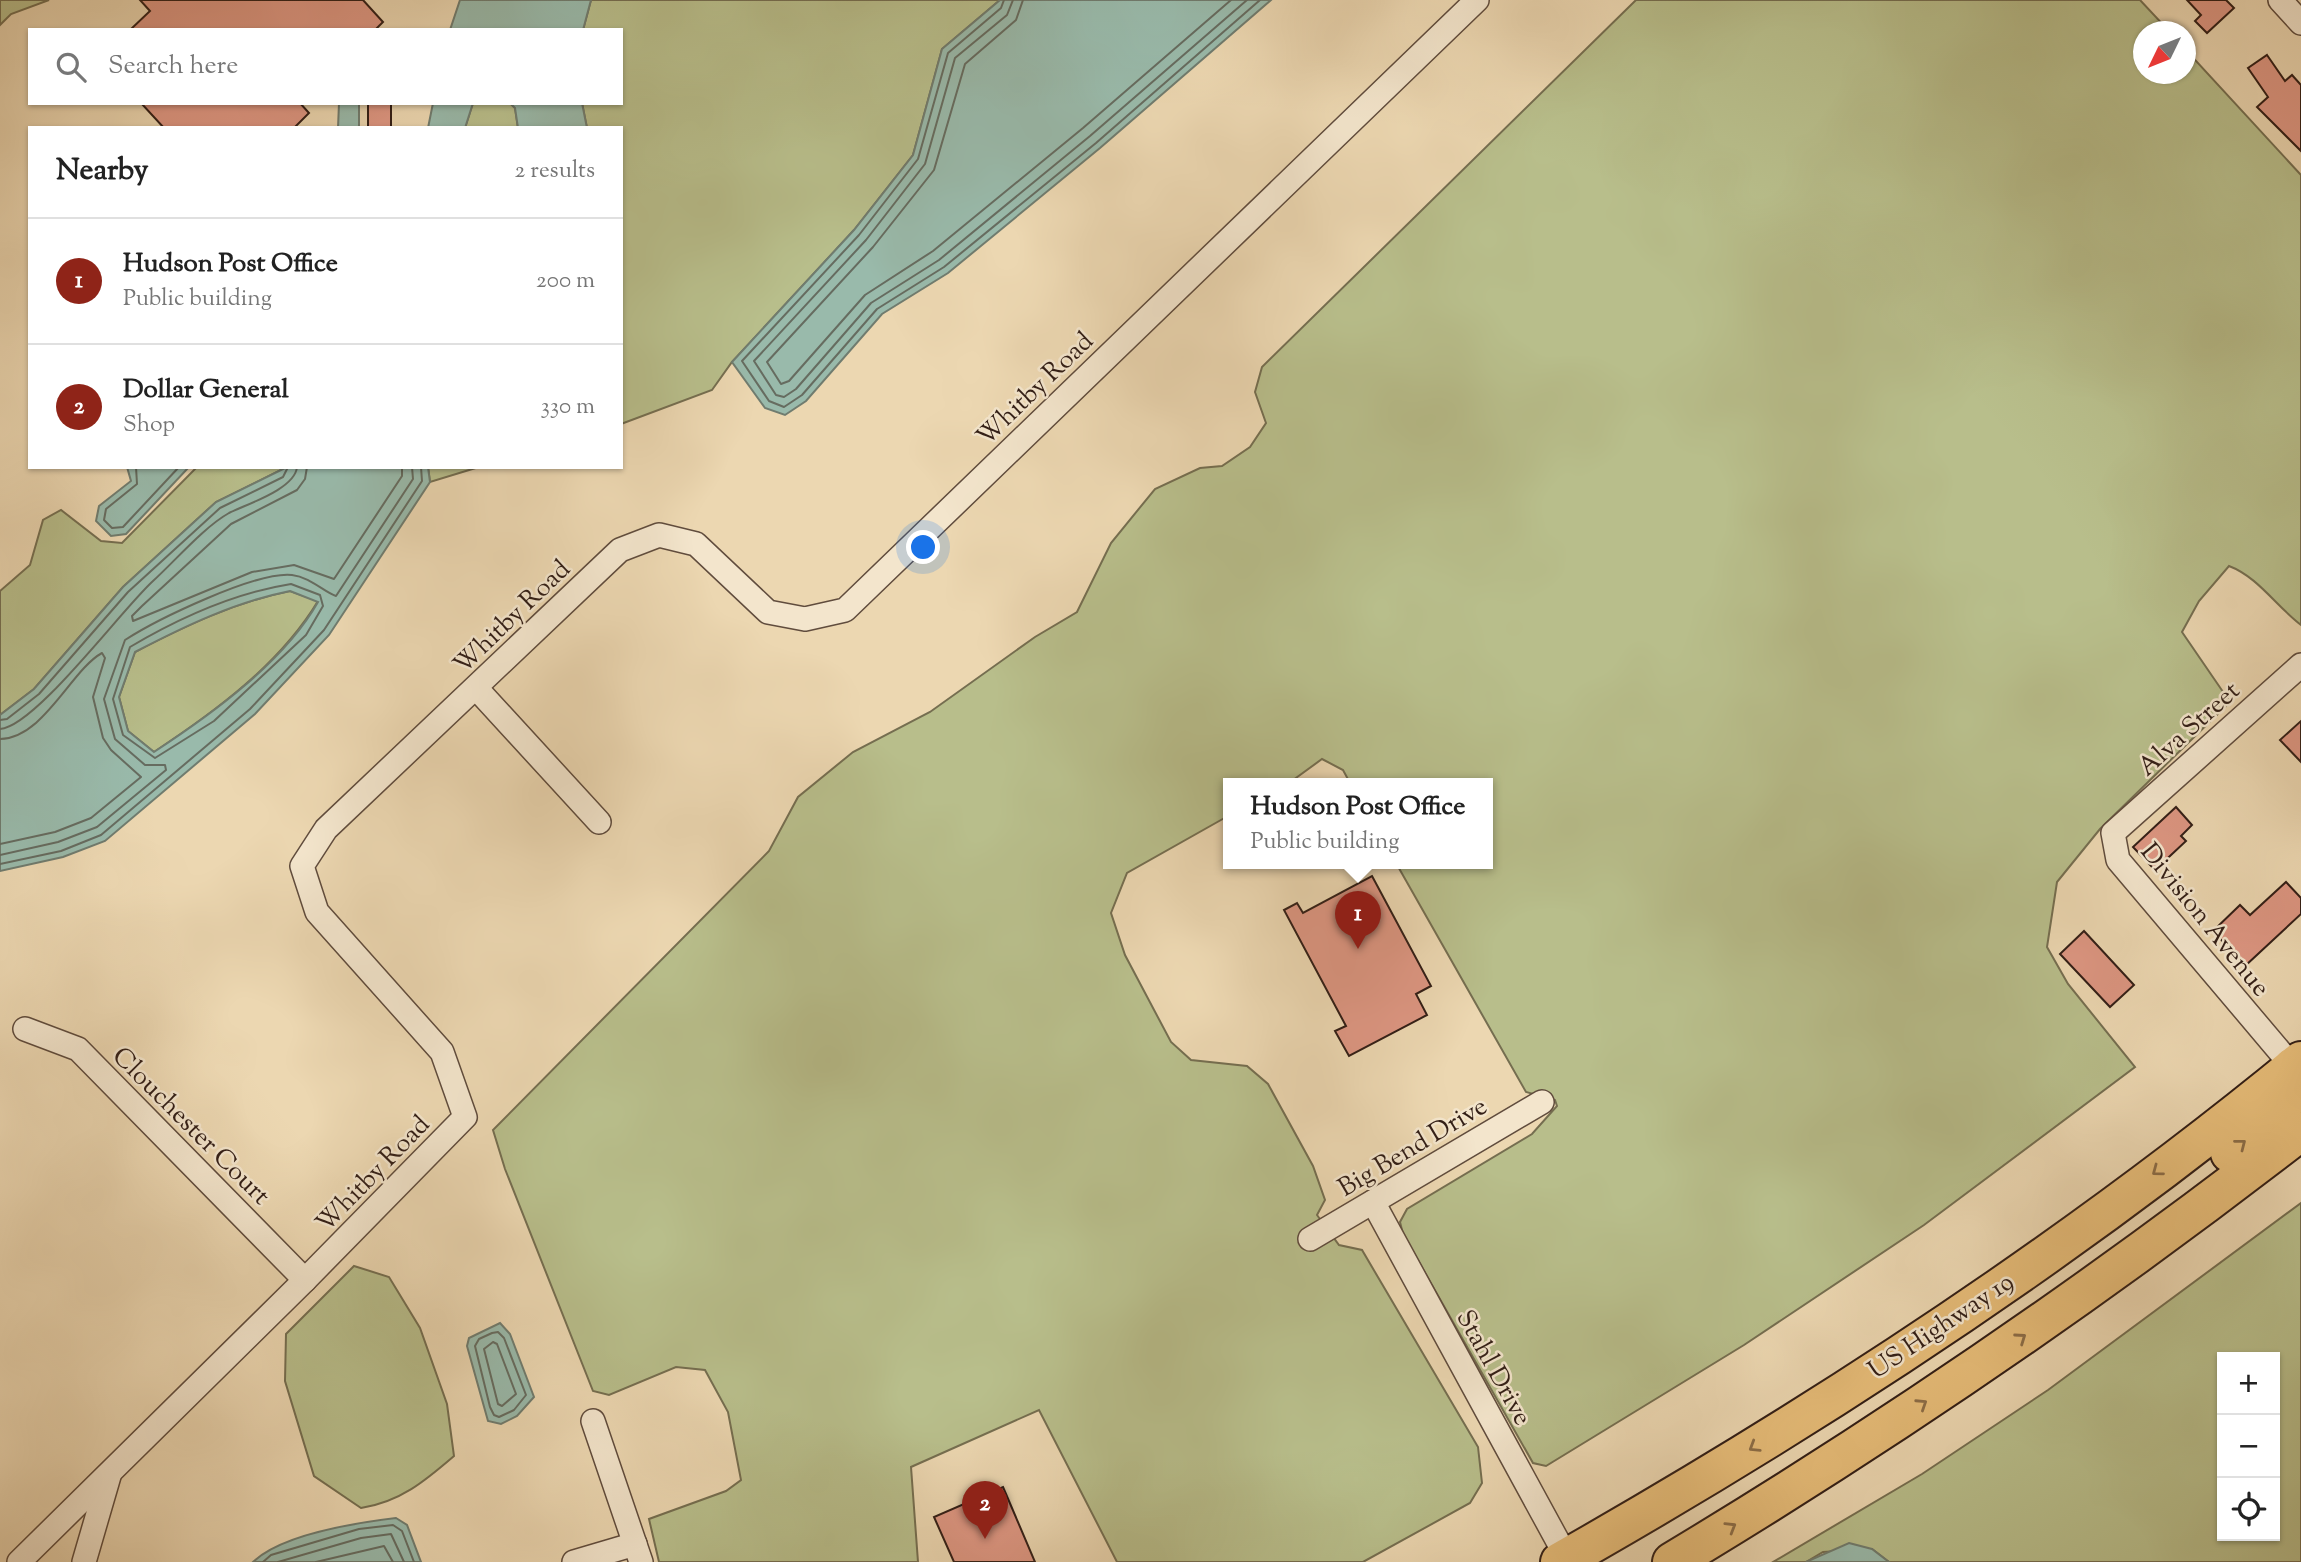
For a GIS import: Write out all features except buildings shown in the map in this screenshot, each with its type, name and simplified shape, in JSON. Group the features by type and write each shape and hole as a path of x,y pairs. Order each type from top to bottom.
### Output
{"highway":[{"path":"2066,1306 2107,1256 2141,1223 2268,1124 2289,1096 2295,1082 2297,1064"},
{"name":"US Highway 19","path":"1564,1560 1790,1425 1942,1325 2124,1196 2297,1064"},
{"path":"1672,1562 1778,1498 2066,1306 2301,1131"}],"street":[{"name":"Whitby Road","path":"19,1562 305,1280 465,1117 442,1052 317,912 302,866 326,829 477,689 620,550 659,535 696,544 768,612 805,619 845,610 1477,0"},
{"path":"2280,0 2301,23"},
{"name":"Alva Street","path":"2113,833 2301,665"},
{"path":"477,689 598,822"},
{"name":"Division Avenue","path":"2113,833 2118,860 2297,1064"},
{"name":"Clouchester Court","path":"25,1029 78,1049 305,1280"},
{"name":"Big Bend Drive","path":"1310,1238 1542,1102"},
{"name":"Stahl Drive","path":"1373,1202 1564,1560"},
{"path":"574,1562 638,1553 593,1421"},
{"path":"84,1562 110,1473"}],"green space":[{"path":"0,0 49,0 11,14 0,25"},
{"path":"591,0 1000,0 942,49 913,155 854,230 732,362 712,390 623,423 623,126 587,126 582,105 623,105 623,28 584,28"},
{"path":"1636,0 2140,0 2160,21 2133,21 2133,84 2196,84 2196,61 2301,175 2301,625 2258,584 2229,566 2199,601 2182,632 2230,702 2100,829 2057,882 2047,947 2068,984 2135,1067 1924,1225 1744,1345 1546,1466 1533,1463 1403,1234 1400,1222 1407,1209 1532,1134 1557,1106 1555,1100 1526,1092 1399,869 1493,869 1493,778 1347,778 1343,770 1322,759 1296,778 1223,778 1223,819 1127,873 1111,913 1125,955 1171,1042 1191,1060 1247,1066 1268,1084 1313,1166 1325,1200 1317,1215 1339,1245 1362,1250 1478,1447 1482,1483 1470,1503 1363,1562 1117,1562 1039,1410 911,1467 918,1562 659,1562 649,1519 726,1491 741,1480 728,1412 705,1370 676,1367 609,1395 593,1391 505,1169 493,1130 769,851 798,797 853,752 930,712 1035,637 1077,612 1111,543 1155,489 1200,468 1222,466 1250,447 1266,423 1255,392 1262,367"},
{"path":"472,105 512,105 515,108 518,126 466,126"},
{"path":"195,469 283,469 216,502 123,587 34,689 0,715 0,591 30,565 43,520 61,510 101,541 122,543"},
{"path":"428,469 472,469 430,482"},
{"path":"290,591 318,601 285,646 245,685 154,752 128,731 119,697 135,652 211,616"},
{"path":"2301,1203 2301,1562 1889,1562 1872,1549 1823,1552 1806,1562 1773,1562 1922,1474 2048,1390"},
{"path":"354,1266 389,1277 420,1328 447,1404 454,1456 400,1496 361,1508 314,1476 285,1381 286,1334"}],"water":[{"path":"460,0 591,0 584,28 451,28"},
{"path":"1000,0 1271,0 1100,148 948,273 882,314 806,401 785,415 765,408 732,362 854,230 913,155 942,49"},
{"path":"339,105 359,105 359,126 338,126"},
{"path":"433,105 472,105 466,126 428,126"},
{"path":"512,105 582,105 587,126 518,126 515,108"},
{"path":"128,469 187,469 126,534 111,536 96,521 99,506 131,481"},
{"path":"283,469 428,469 430,482 329,635 255,714 105,841 63,857 0,871 0,715 34,689 123,587 216,502","holes":["290,591 318,602 304,624 245,685 154,752 128,731 119,697 135,652 211,616"]},
{"path":"500,1323 510,1334 534,1397 517,1416 501,1424 488,1421 467,1346 469,1338"},
{"path":"396,1518 407,1525 421,1562 253,1562 266,1552 300,1537"},
{"path":"1849,1543 1872,1549 1889,1562 1806,1562"}],"place":[{"name":"Hudson Post Office","path":"1358,949"},
{"name":"Dollar General","path":"985,1539"}]}
